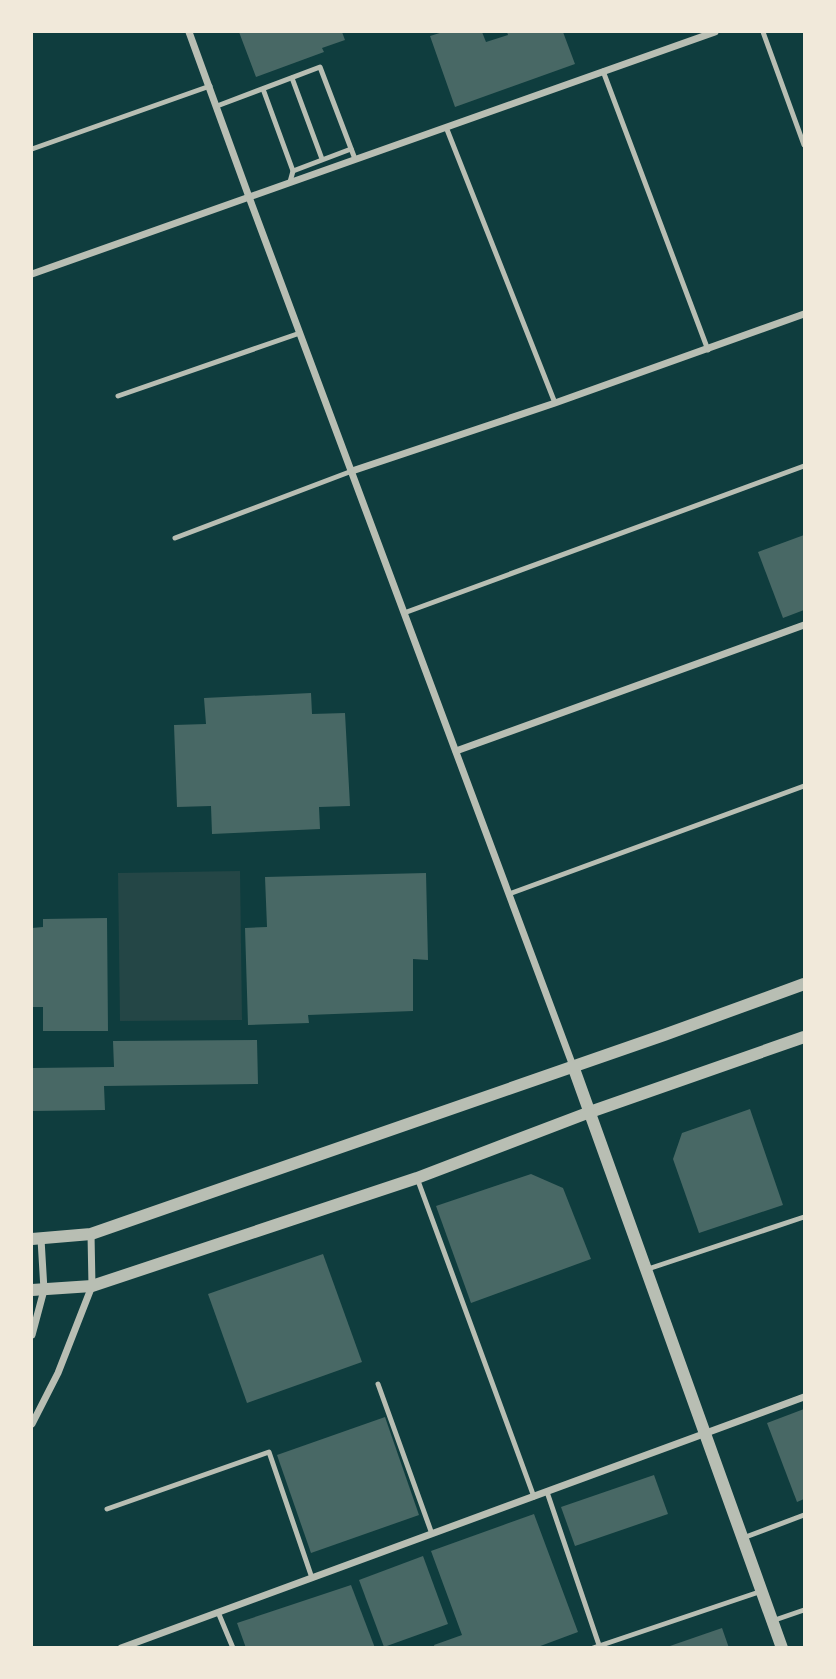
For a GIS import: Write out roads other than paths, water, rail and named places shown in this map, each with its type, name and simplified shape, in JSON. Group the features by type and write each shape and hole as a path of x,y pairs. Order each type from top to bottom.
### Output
{"street":[{"path":"189,32 590,1112 782,1647"},
{"path":"32,274 715,32"},
{"path":"352,471 708,350 804,314"},
{"path":"456,751 804,625"},
{"path":"32,1335 38,1290 36,1239 91,1234 804,984"},
{"path":"38,1290 92,1286 417,1178 590,1112 804,1037"},
{"path":"32,1424 58,1373 92,1286 91,1234"},
{"path":"121,1647 804,1397"}],"lane":[{"path":"763,32 804,145"},
{"path":"217,106 320,67 355,159"},
{"path":"603,71 708,350"},
{"path":"292,78 322,159"},
{"path":"32,149 210,86"},
{"path":"263,89 293,171 290,183"},
{"path":"446,127 555,403"},
{"path":"293,171 351,149"},
{"path":"118,396 300,333"},
{"path":"404,613 804,466"},
{"path":"175,538 352,471"},
{"path":"509,894 804,786"},
{"path":"417,1178 534,1497"},
{"path":"647,1270 804,1217"},
{"path":"378,1384 432,1534"},
{"path":"107,1509 269,1452 313,1578"},
{"path":"547,1492 596,1646 762,1591"},
{"path":"743,1538 804,1515"},
{"path":"772,1621 804,1610"},
{"path":"218,1612 233,1647"}]}
